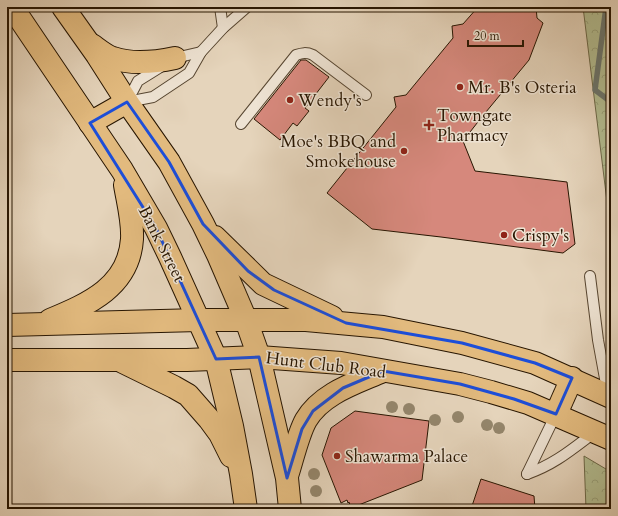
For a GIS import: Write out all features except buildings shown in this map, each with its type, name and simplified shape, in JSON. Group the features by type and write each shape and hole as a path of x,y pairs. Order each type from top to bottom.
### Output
{"main road":[{"name":"Bank Street","path":"12,7 122,170 156,228 170,257 216,359 232,426 246,509"},
{"path":"63,7 169,162 203,224 246,320 259,357 287,478 290,509"},
{"path":"86,41 113,58 136,62 159,61 176,58"},
{"path":"90,123 127,102"},
{"path":"40,324 93,300 106,291 123,270 129,255 132,240 132,224 122,170"},
{"path":"203,224 263,284 346,323"},
{"path":"7,325 199,320 306,320 383,327 462,343 535,363 610,396"},
{"name":"Hunt Club Road","path":"7,360 216,359 259,357 341,363 460,384 528,403 556,414 603,436"},
{"path":"119,360 174,386 188,395 220,434 241,474"},
{"path":"287,478 302,429 306,420 313,411 321,403 343,388 384,371"},
{"path":"556,414 572,378"}],"lane":[{"path":"220,7 223,28"},
{"path":"127,102 153,97 189,73 201,52 223,28 247,7"},
{"path":"127,102 138,81 176,58 201,52"},
{"path":"241,124 296,55 300,54 313,54 366,95"},
{"path":"590,276 598,340 610,396"},
{"path":"556,414 527,474 546,467 563,456 603,436"}],"highlighted area":[{"path":"127,102 169,162 203,224 248,271 274,290 346,323 462,343 535,363 572,378 556,414 514,399 460,384 383,371 343,388 313,411 302,429 287,478 259,357 216,359 156,228 90,123"}],"green space":[{"path":"583,7 611,7 611,234"},
{"path":"584,456 611,472 611,509 586,509"}],"waterway":[{"path":"606,7 595,90 611,102"}],"place":[{"name":"Mr. B's Osteria","path":"460,87"},
{"name":"Wendy's","path":"290,100"},
{"name":"Towngate Pharmacy","path":"429,125"},
{"name":"Moe's BBQ and Smokehouse","path":"404,151"},
{"name":"Crispy's","path":"504,235"},
{"name":"Shawarma Palace","path":"337,456"}]}
